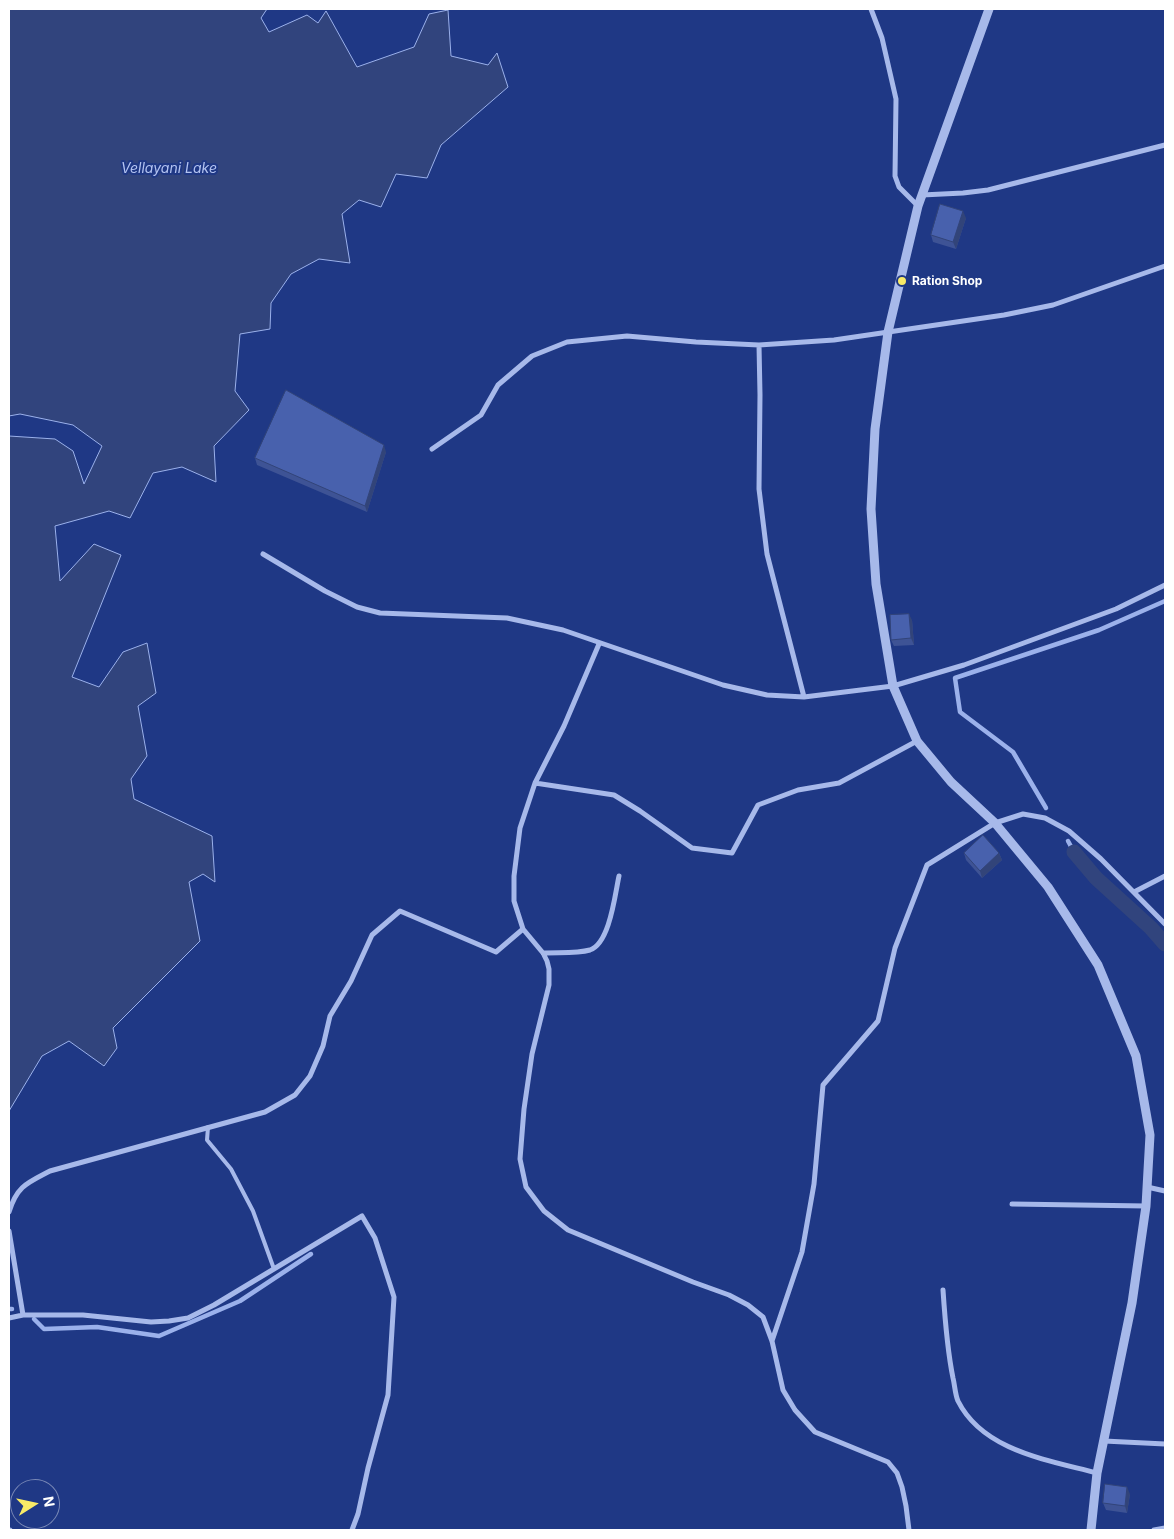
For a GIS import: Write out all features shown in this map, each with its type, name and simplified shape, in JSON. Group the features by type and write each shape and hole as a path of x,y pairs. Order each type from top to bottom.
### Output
{"street":[{"path":"871,9 882,38 896,99 895,176 900,187 918,206"},
{"path":"989,9 918,206 888,332 875,429 870,509 876,584 893,686 917,741 951,782 995,823 1048,887 1098,965 1136,1056 1150,1135 1146,1206 1132,1303 1097,1473 1091,1530"},
{"path":"922,195 988,190 1165,145"},
{"path":"432,449 481,415 498,385 532,356 567,342 627,336 759,345 834,340 1004,315 1053,305 1165,266"},
{"path":"759,345 759,489 767,554 804,697"},
{"path":"263,554 325,591 357,607 372,611 380,613 507,618 563,630 599,644 723,685 767,695 804,697 893,686 964,666 1116,609 1165,586"},
{"path":"599,644 564,726 535,783 520,828 514,876 514,901 523,929 543,952 549,968 549,985 532,1054 524,1109 520,1159 526,1187 544,1211 568,1230 729,1295 748,1305 763,1317 772,1341 783,1390 795,1410 815,1432 888,1462 897,1473 906,1506 909,1530"},
{"path":"535,783 614,796 640,810 692,848 732,853 758,805 798,790 840,783 917,741"},
{"path":"772,1341 802,1252 814,1184 823,1085 878,1021 895,948 927,865 995,823 1023,814 1045,818 1069,831 1101,859 1165,924"},
{"path":"543,952 577,952 596,947 607,929 619,876"},
{"path":"1134,892 1165,876"},
{"path":"9,1212 13,1198 24,1185 50,1171 266,1112 295,1095 310,1076 323,1046 330,1016 351,981 372,935 400,911 496,952 523,929"},
{"path":"1147,1186 1165,1191"},
{"path":"1012,1204 1146,1206"},
{"path":"9,1318 83,1315 150,1322 169,1322 188,1318 214,1305 362,1216 375,1238 394,1297 388,1395 368,1468 358,1514 352,1530"},
{"path":"9,1231 23,1316"},
{"path":"943,1290 949,1358 958,1399 970,1420 995,1440 1030,1455 1097,1473"},
{"path":"1104,1441 1165,1444"},
{"path":"1154,1530 1165,1528"}],"lane":[{"path":"208,1127 207,1140 232,1169 249,1202 274,1269"}],"water":[{"name":"Vellayani Lake","path":"9,9 267,9 261,18 269,32 307,15 318,23 326,11 357,67 414,47 429,14 448,10 451,56 488,65 497,53 508,87 441,145 427,178 396,174 381,207 359,200 342,214 350,263 319,259 291,274 271,303 270,329 240,334 235,391 249,410 214,446 216,482 182,467 153,473 130,518 109,511 55,526 60,581 94,544 121,555 72,677 99,687 123,652 147,643 156,693 138,706 147,756 131,779 134,799 212,836 215,882 203,874 189,882 200,941 113,1028 117,1048 104,1066 69,1041 42,1056 9,1111 9,436 55,439 73,451 84,484 102,446 73,425 20,414 9,416"}],"building":[{"path":"940,204 963,211 953,242 931,235"},
{"path":"286,390 384,445 365,506 255,458"},
{"path":"909,614 911,638 891,640 890,615"},
{"path":"983,835 999,853 980,871 964,853"},
{"path":"1105,1484 1127,1487 1125,1506 1103,1503"}],"waterway":[{"path":"1046,808 1013,752 960,712 955,678 1099,630 1165,601"},
{"path":"1068,841 1074,852"},
{"path":"1074,852 1096,878 1151,928 1165,944"},
{"path":"34,1319 44,1329 97,1327 159,1336 240,1301 311,1254"}],"place":[{"name":"Ration Shop","path":"902,281"}]}
